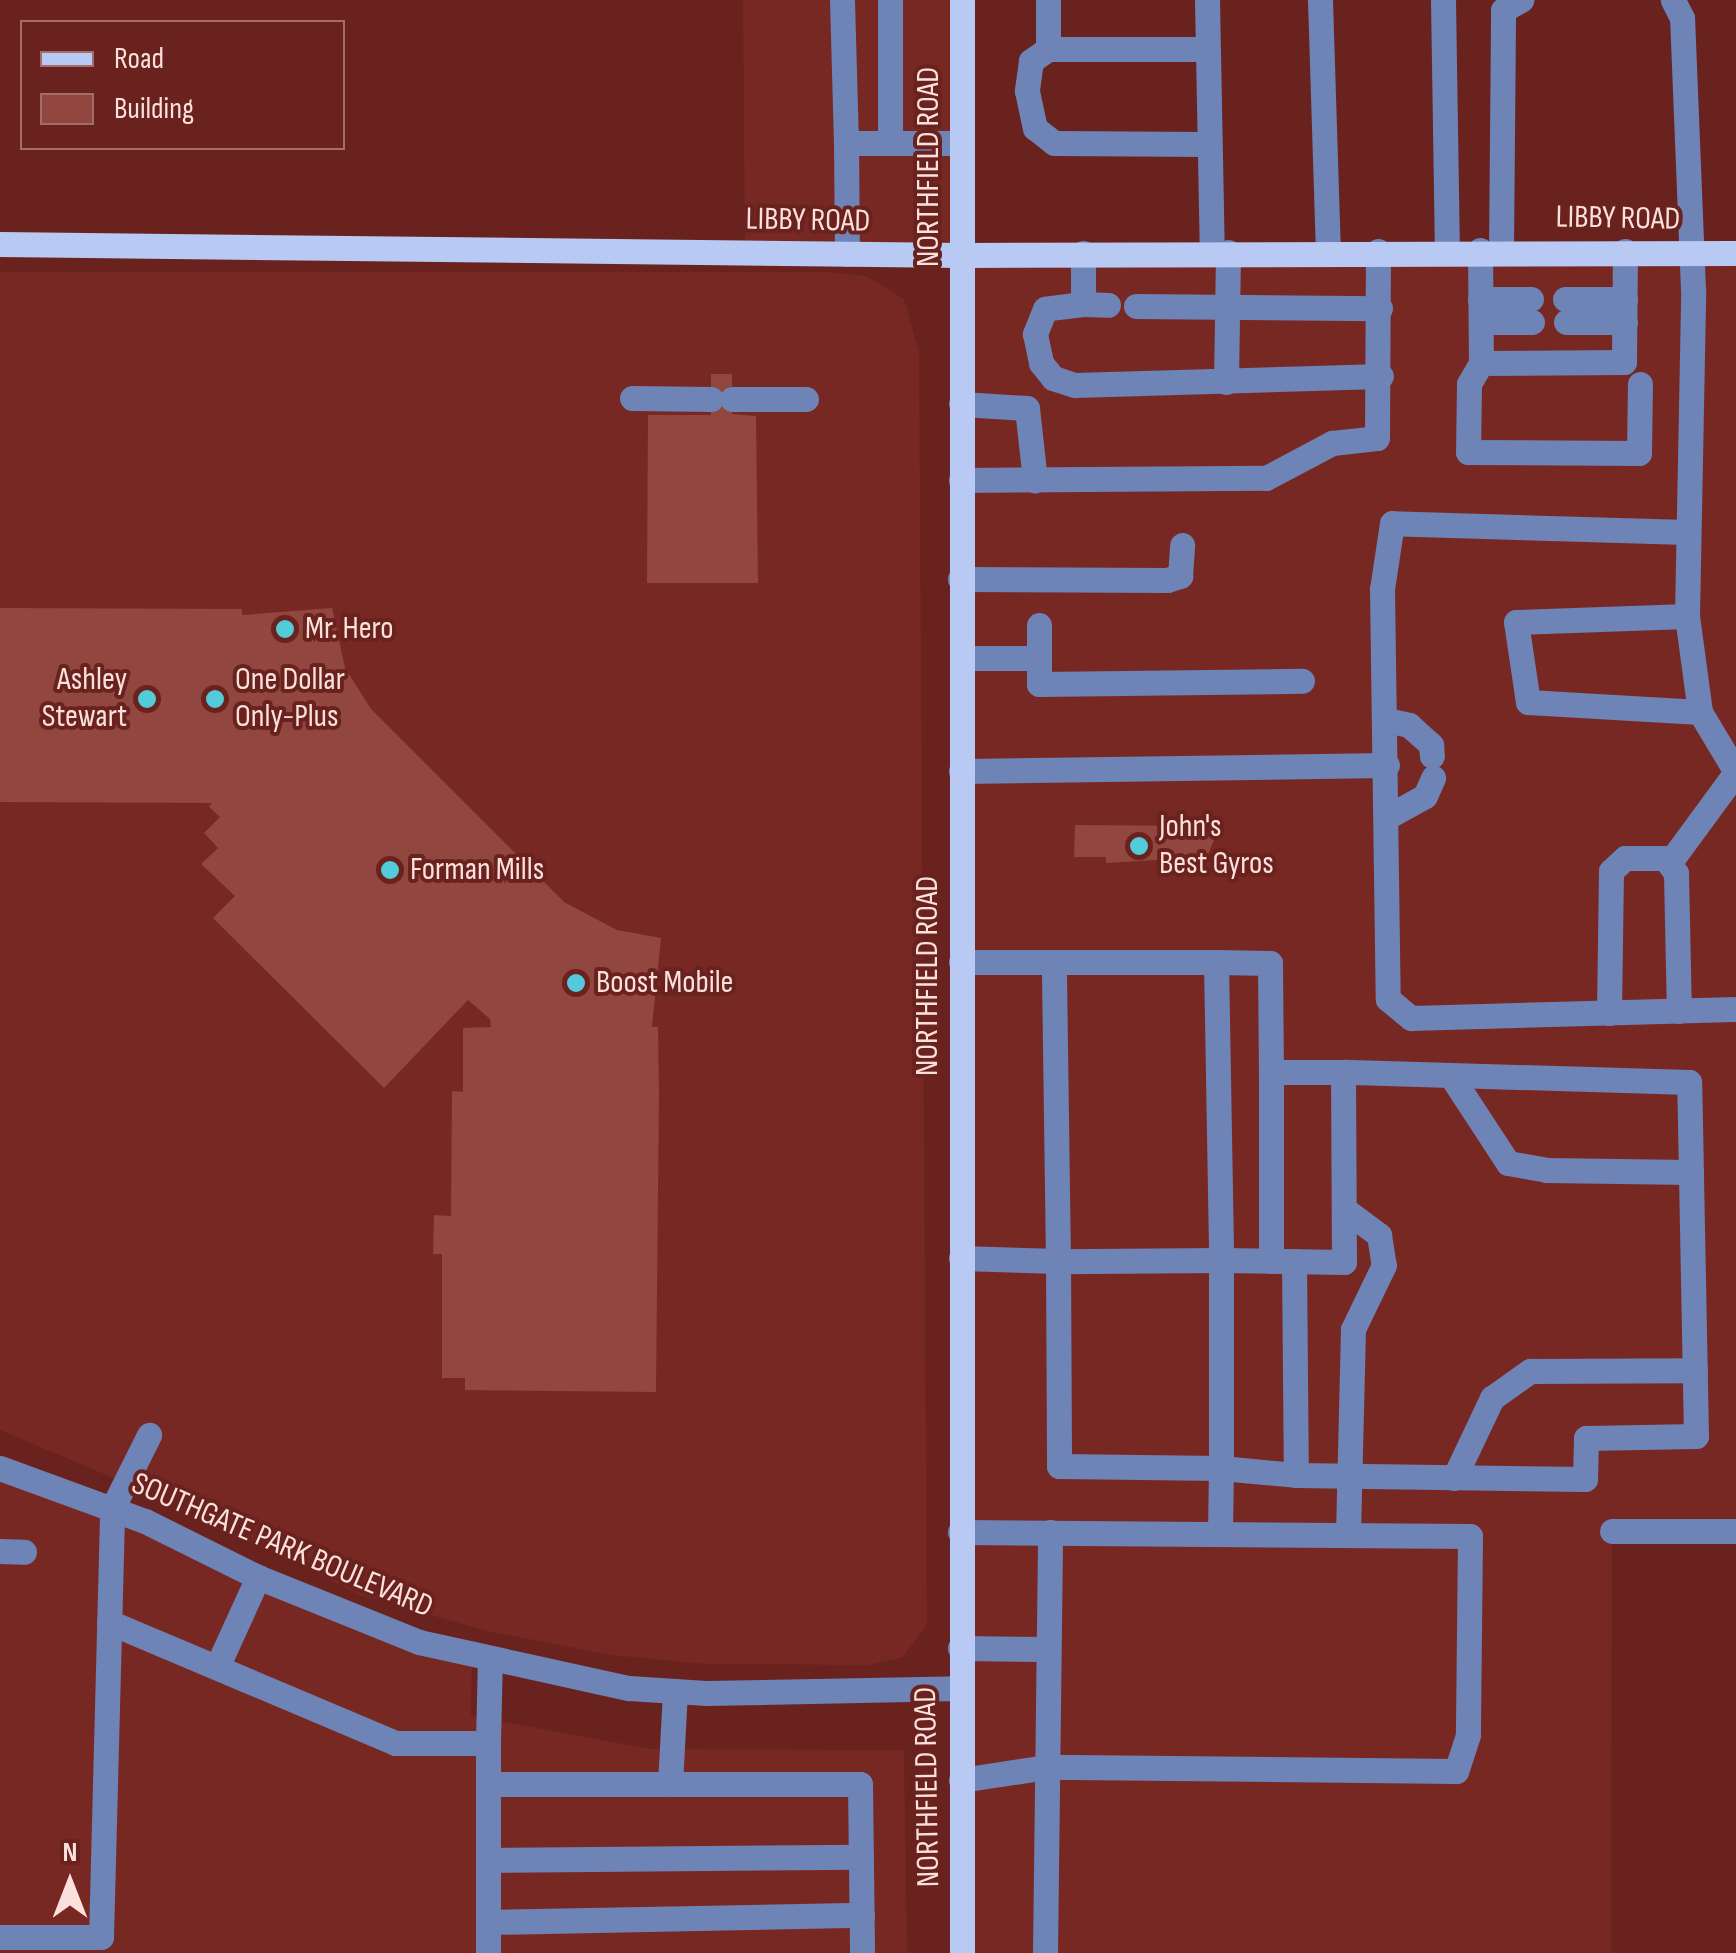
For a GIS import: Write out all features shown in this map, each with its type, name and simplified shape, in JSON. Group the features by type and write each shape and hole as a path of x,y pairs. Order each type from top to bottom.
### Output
{"main road":[{"name":"NORTHFIELD ROAD","path":"962,0 962,1953"},
{"name":"LIBBY ROAD","path":"0,244 962,255 1447,250 1736,253"}],"street":[{"path":"842,0 846,254"},
{"path":"890,0 890,143"},
{"path":"1048,0 1048,49"},
{"path":"1208,0 1208,144 1227,308 1226,382"},
{"path":"1320,0 1328,252"},
{"path":"1443,0 1447,250"},
{"path":"1520,0 1502,10 1491,250 1480,310 1481,362 1469,384 1468,452 1639,453 1640,384"},
{"path":"1670,862 1736,772 1700,712 1687,616 1690,252 1682,18 1673,0"},
{"path":"1208,49 1048,49 1031,62 1027,92 1035,128 1054,143 1208,144"},
{"path":"846,142 962,143"},
{"path":"961,480 1266,478 1332,443 1376,438 1381,376 1378,251"},
{"path":"1481,362 1624,362 1625,252"},
{"path":"1083,253 1096,305 1038,315 1037,347 1053,378 1074,385 1381,376"},
{"path":"1136,306 1380,308"},
{"path":"1480,310 1531,310"},
{"path":"1566,310 1625,310"},
{"path":"632,398 806,399"},
{"path":"961,404 1026,408 1036,481"},
{"path":"1687,532 1392,523 1382,589 1388,999 1412,1018 1736,1010"},
{"path":"960,579 1167,580 1180,576 1182,545"},
{"path":"1687,616 1516,622 1528,702 1700,712"},
{"path":"1039,625 1039,684 1302,680"},
{"path":"962,658 1039,658"},
{"path":"1386,720 1409,725 1430,745 1432,767 1425,796 1388,817"},
{"path":"961,771 1387,765"},
{"path":"1609,1013 1611,871 1626,858 1670,862"},
{"path":"1670,862 1676,873 1679,1011"},
{"path":"960,962 1270,963 1271,1072 1296,1475"},
{"path":"1054,962 1059,1466 1221,1468 1296,1475 1585,1479 1586,1438 1696,1436 1689,1082 1271,1072"},
{"path":"1216,962 1220,1532"},
{"path":"960,1258 1344,1262 1343,1072"},
{"path":"1451,1076 1508,1163 1546,1170 1691,1172"},
{"path":"1344,1209 1379,1236 1384,1265 1353,1329 1348,1535"},
{"path":"1454,1478 1492,1398 1530,1371 1695,1370"},
{"path":"0,1938 101,1937 112,1509 149,1435"},
{"name":"SOUTHGATE PARK BOULEVARD","path":"0,1468 112,1509 258,1577 419,1642 674,1691 960,1688"},
{"path":"1612,1532 1736,1530"},
{"path":"960,1532 1470,1536 1468,1734 1456,1771 1047,1768 960,1780"},
{"path":"1046,1953 1050,1532"},
{"path":"217,1668 258,1577"},
{"path":"109,1622 395,1742 488,1744"},
{"path":"960,1648 1048,1649"},
{"path":"488,1953 490,1658"},
{"path":"670,1784 674,1691"},
{"path":"488,1784 860,1784 862,1953"},
{"path":"488,1860 861,1856"},
{"path":"488,1922 862,1915"}],"shaded area":[{"path":"743,0 962,0 962,254 1736,253 1736,1531 1612,1532 1611,1953 962,1953 962,256 745,253"},
{"path":"0,272 827,272 866,276 904,299 919,352 927,1624 903,1657 869,1665 705,1664 611,1655 487,1631 360,1595 161,1498 0,1430"},
{"path":"0,1468 472,1653 471,1716 650,1749 904,1750 907,1953 0,1953"}],"building":[{"path":"711,374 732,374 732,414 756,416 758,583 647,583 648,415 711,415"},
{"path":"0,608 242,609 242,615 332,608 345,668 371,709 564,902 617,930 661,938 652,1027 658,1027 659,1094 656,1392 465,1390 465,1378 442,1378 442,1254 433,1254 434,1215 451,1216 452,1091 463,1092 463,1028 491,1027 490,1019 468,1000 384,1088 213,918 235,896 201,864 218,848 204,833 220,817 209,807 212,803 0,802"},
{"path":"1075,825 1207,826 1214,840 1207,857 1106,863 1106,857 1074,857"}],"place":[{"name":"Mr. Hero","path":"285,629"},
{"name":"Ashley Stewart","path":"147,699"},
{"name":"One Dollar Only-Plus","path":"215,699"},
{"name":"John's Best Gyros","path":"1139,846"},
{"name":"Forman Mills","path":"390,870"},
{"name":"Boost Mobile","path":"576,983"}]}
